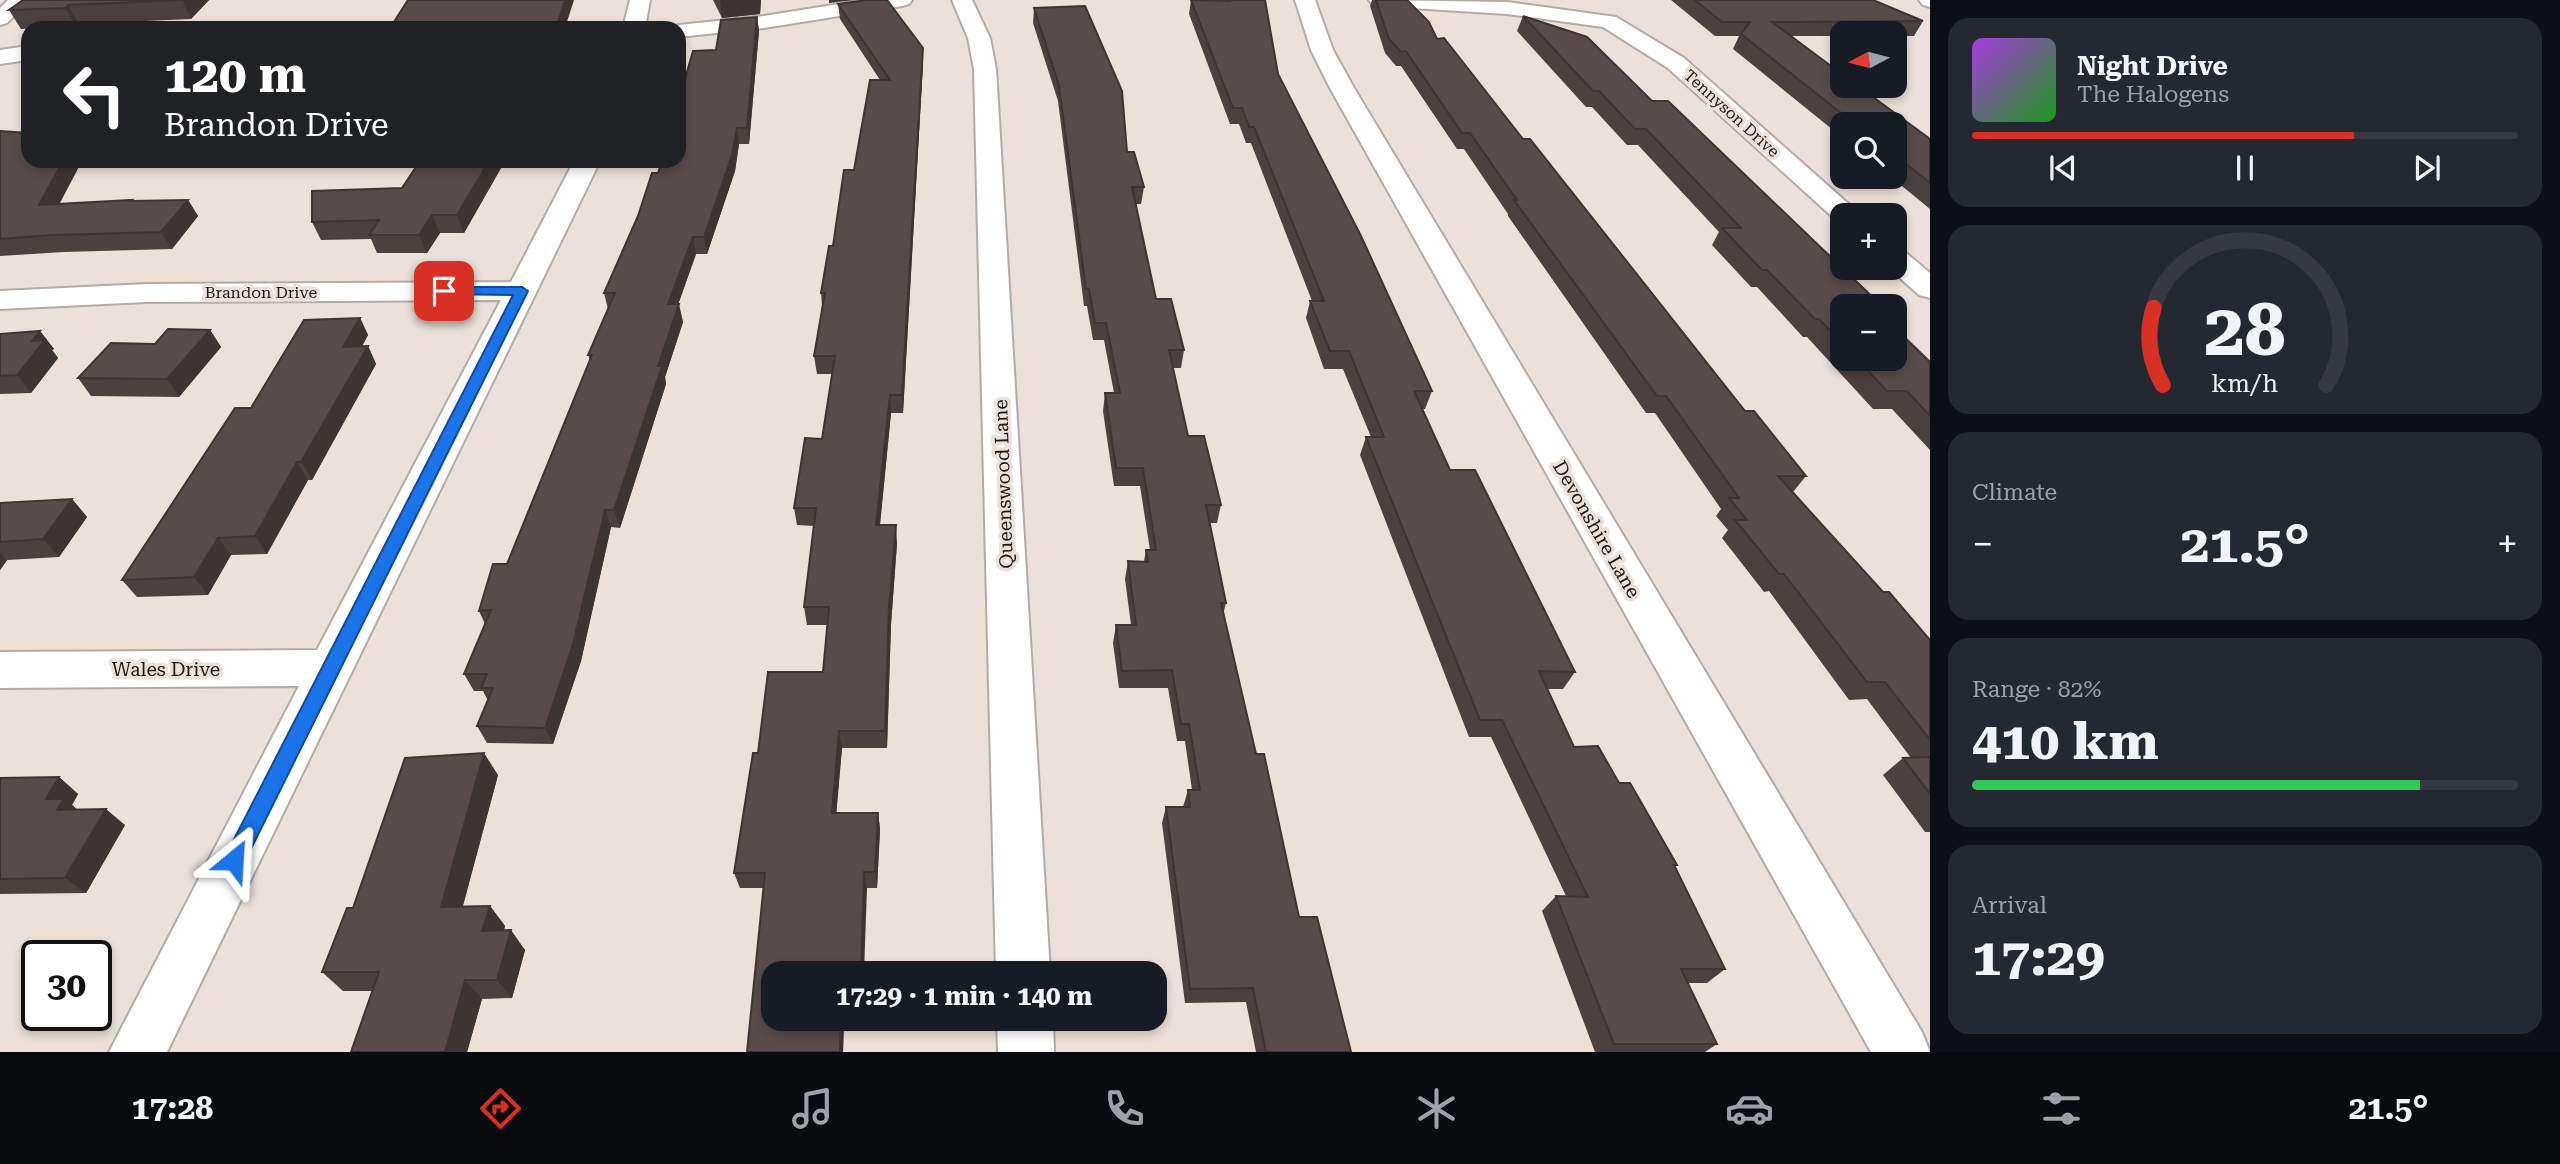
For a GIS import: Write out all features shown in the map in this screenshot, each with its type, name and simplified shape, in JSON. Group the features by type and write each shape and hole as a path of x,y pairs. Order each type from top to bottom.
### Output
{"street":[{"path":"0,19 20,0"},
{"path":"636,21 640,0"},
{"path":"686,30 764,22 902,0"},
{"name":"Queenswood Lane","path":"962,0 979,38 985,69 1022,961"},
{"name":"Devonshire Lane","path":"1305,0 1322,50 1342,88 1855,976 1902,1052"},
{"name":"Tennyson Drive","path":"1378,0 1507,8 1609,21 1676,63 1834,203"},
{"path":"0,57 21,54"},
{"path":"137,1052 584,168"},
{"path":"1907,269 1930,289"},
{"name":"Brandon Drive","path":"0,300 159,293 522,291"},
{"name":"Wales Drive","path":"0,670 332,668"},
{"path":"1025,1031 1026,1052"}],"building":[{"path":"23,0 182,0 9,10"},
{"path":"408,0 565,0 558,21 394,21"},
{"path":"887,0 923,48 902,395 890,395 876,525 896,525 889,607 885,731 839,731 832,813 878,813 875,872 864,872 861,961 761,961 761,1031 841,1031 840,1052 747,1052 765,873 734,873 753,753 758,753 768,672 823,672 829,607 804,607 816,508 794,508 805,438 822,439 835,356 814,356 825,293 821,293 829,246 833,246 844,170 854,170 870,80 890,80 838,4"},
{"path":"1191,0 1265,0 1278,74 1361,236 1432,391 1414,391 1450,470 1475,470 1575,672 1539,671 1574,747 1598,746 1619,783 1630,783 1677,865 1674,865 1725,969 1681,969 1717,1044 1614,1044 1556,896 1588,897 1502,720 1480,720 1366,437 1384,437 1349,351 1330,351 1310,301 1324,301 1254,127 1249,127 1242,108 1233,108"},
{"path":"1376,0 1407,0 1429,22 1437,39 1444,38 1523,139 1530,139 1745,411 1754,411 1806,476 1778,476 1883,592 1889,592 1930,640 1930,740 1885,682 1867,682 1784,574 1779,574 1735,520 1747,520 1729,498 1739,498 1666,396 1657,396 1514,200 1517,200 1470,133 1462,133 1406,51 1401,52 1389,39"},
{"path":"1695,0 1873,0 1923,21 1772,22 1830,65 1830,98 1874,98 1893,112 1840,112 1741,34 1750,22 1722,22"},
{"path":"1085,6 1122,91 1127,152 1134,152 1144,187 1132,187 1156,299 1171,299 1184,350 1169,350 1188,436 1204,436 1221,505 1206,505 1226,603 1221,603 1256,754 1264,754 1299,917 1317,917 1351,1052 1266,1052 1253,988 1190,989 1166,807 1190,807 1188,790 1200,790 1189,724 1181,724 1172,670 1122,671 1116,625 1136,625 1128,561 1148,562 1146,550 1156,550 1143,468 1116,468 1105,393 1120,393 1106,323 1095,323 1089,289 1086,289 1059,86 1034,8"},
{"path":"1523,16 1587,37 1652,101 1668,101 1830,256 1830,280 1855,280 1869,294 1830,294 1830,330 1819,319 1815,319 1767,270 1762,270 1722,228 1741,228 1646,129 1635,129 1599,91 1593,91"},
{"path":"757,17 747,128 737,128 732,155 704,237 693,237 668,304 679,304 658,366 662,366 614,510 605,510 573,644 545,728 477,726 493,688 481,688 487,674 464,674 491,610 479,611 493,564 507,564 592,355 588,355 615,293 604,293 638,216 652,173 658,173 660,168 686,168 686,76 693,51 716,50 721,20"},
{"path":"1907,122 1930,139 1930,183 1907,165"},
{"path":"0,131 21,132 21,168 59,168 39,205 188,200 161,232 0,239"},
{"path":"415,168 485,168 457,215 432,215 419,235 369,235 379,220 312,222 312,191 402,188"},
{"path":"360,318 343,347 368,346 255,536 218,538 194,577 122,580 235,408 251,408 304,320"},
{"path":"168,329 210,330 167,379 78,378 111,343 155,344"},
{"path":"40,331 32,341 45,340 17,375 0,376 0,334"},
{"path":"1907,340 1930,362 1930,416 1907,391 1887,391 1868,371 1907,371"},
{"path":"72,499 43,539 0,542 0,503"},
{"path":"484,753 441,907 490,906 482,931 511,930 497,980 465,980 445,1052 351,1052 379,972 322,972 347,908 353,908 405,758"},
{"path":"1930,757 1930,794 1903,758"},
{"path":"59,777 46,799 64,799 57,810 106,809 65,878 0,879 0,778"}],"route":[{"path":"234,860 522,291 444,291"}]}
